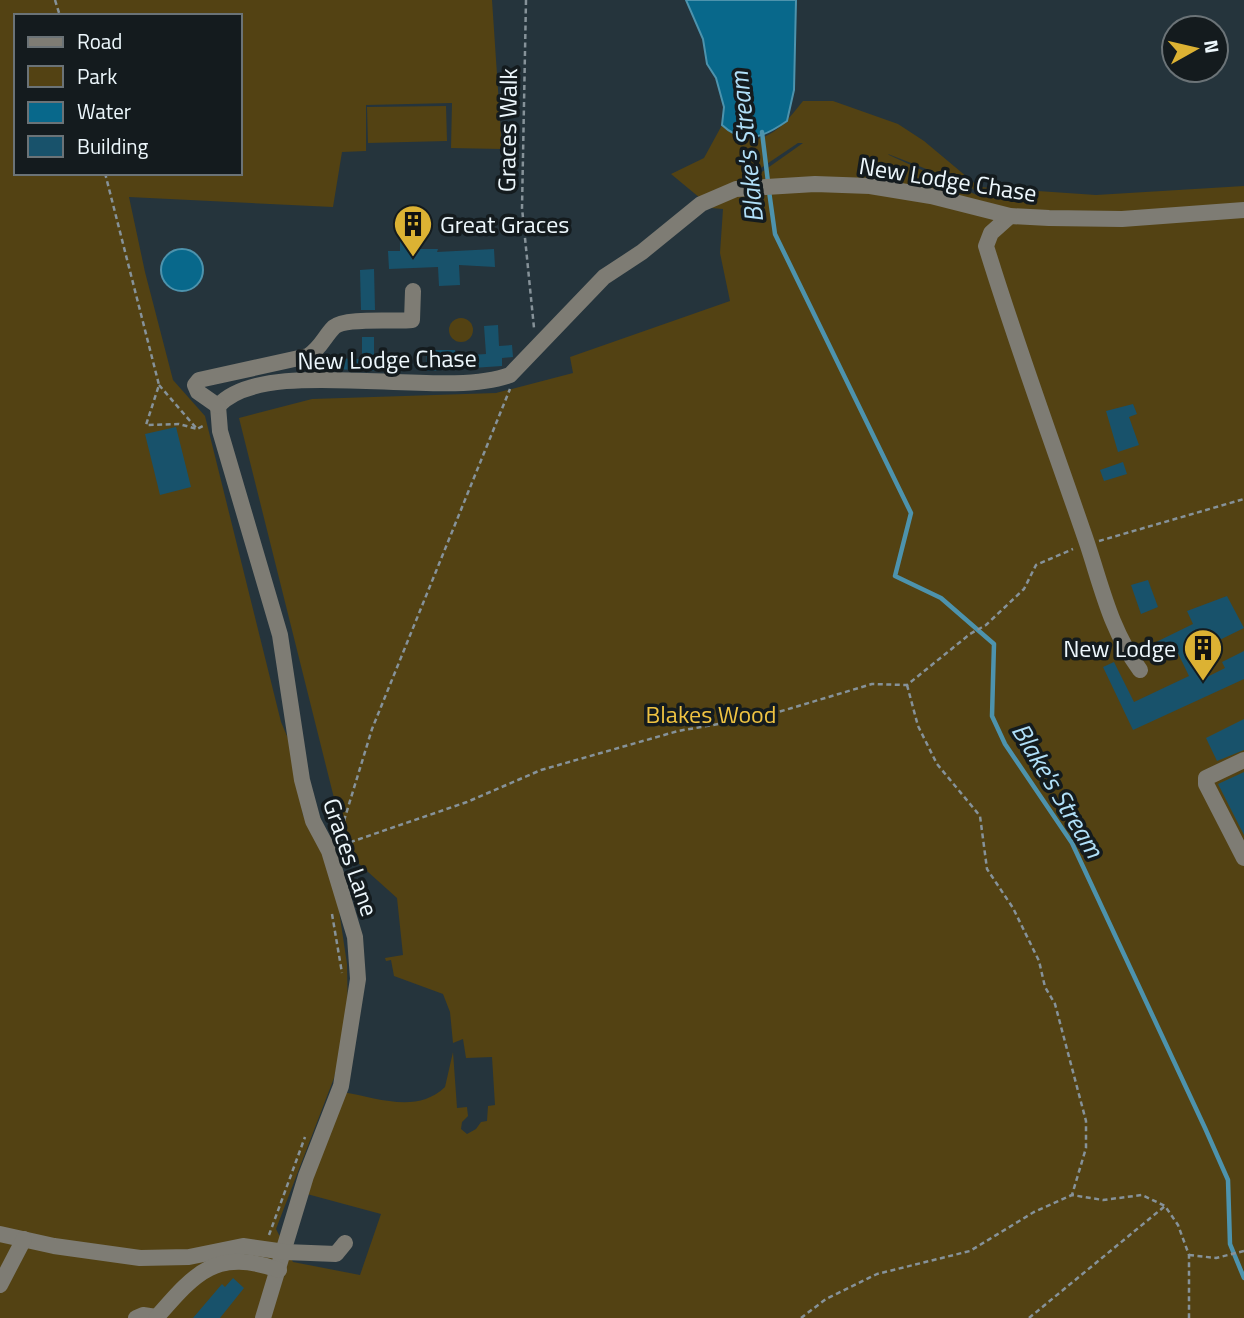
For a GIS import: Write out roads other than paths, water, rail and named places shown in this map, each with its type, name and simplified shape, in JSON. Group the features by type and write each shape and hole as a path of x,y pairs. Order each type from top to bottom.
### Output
{"street":[{"name":"New Lodge Chase","path":"218,413 229,395 260,386 344,378 438,383 499,379 515,372 604,277 642,252 701,204 736,189 815,184 870,186 931,196 1010,216 1122,219 1244,210"},
{"path":"1010,216 991,233 986,246 1022,363 1087,544 1106,607 1125,650 1140,670"},
{"path":"218,413 198,392 195,385 199,380 308,356 321,345 335,326 345,322 412,320 413,291"},
{"name":"Graces Lane","path":"218,413 280,635 302,780 313,821 329,851 355,936 358,979 341,1086 306,1176 263,1318"},
{"path":"1244,760 1206,778 1206,784 1244,858"},
{"path":"0,1234 140,1258 189,1257 243,1245 285,1252 336,1254 345,1243"},
{"path":"0,1285 24,1239"},
{"path":"136,1318 143,1315 156,1318 197,1275 221,1262 257,1262 279,1270"}],"water":[{"path":"686,0 796,0 794,90 787,121 754,137 730,132 722,125 724,107 716,78 707,64 703,39"},
{"path":"182,249 197,255 203,270 197,285 182,291 167,285 161,270 167,255"}],"waterway":[{"name":"Blake's Stream","path":"762,132 768,182"},
{"name":"Blake's Stream","path":"769,191 775,234 911,513 895,576 941,598 994,644 992,716 1005,744 1072,843 1205,1128 1228,1180 1230,1244 1244,1278"}],"place":[{"name":"Great Graces","path":"413,258"},
{"name":"New Lodge","path":"1203,682"}],"park label":[{"name":"Blakes Wood","path":"711,714"}]}
